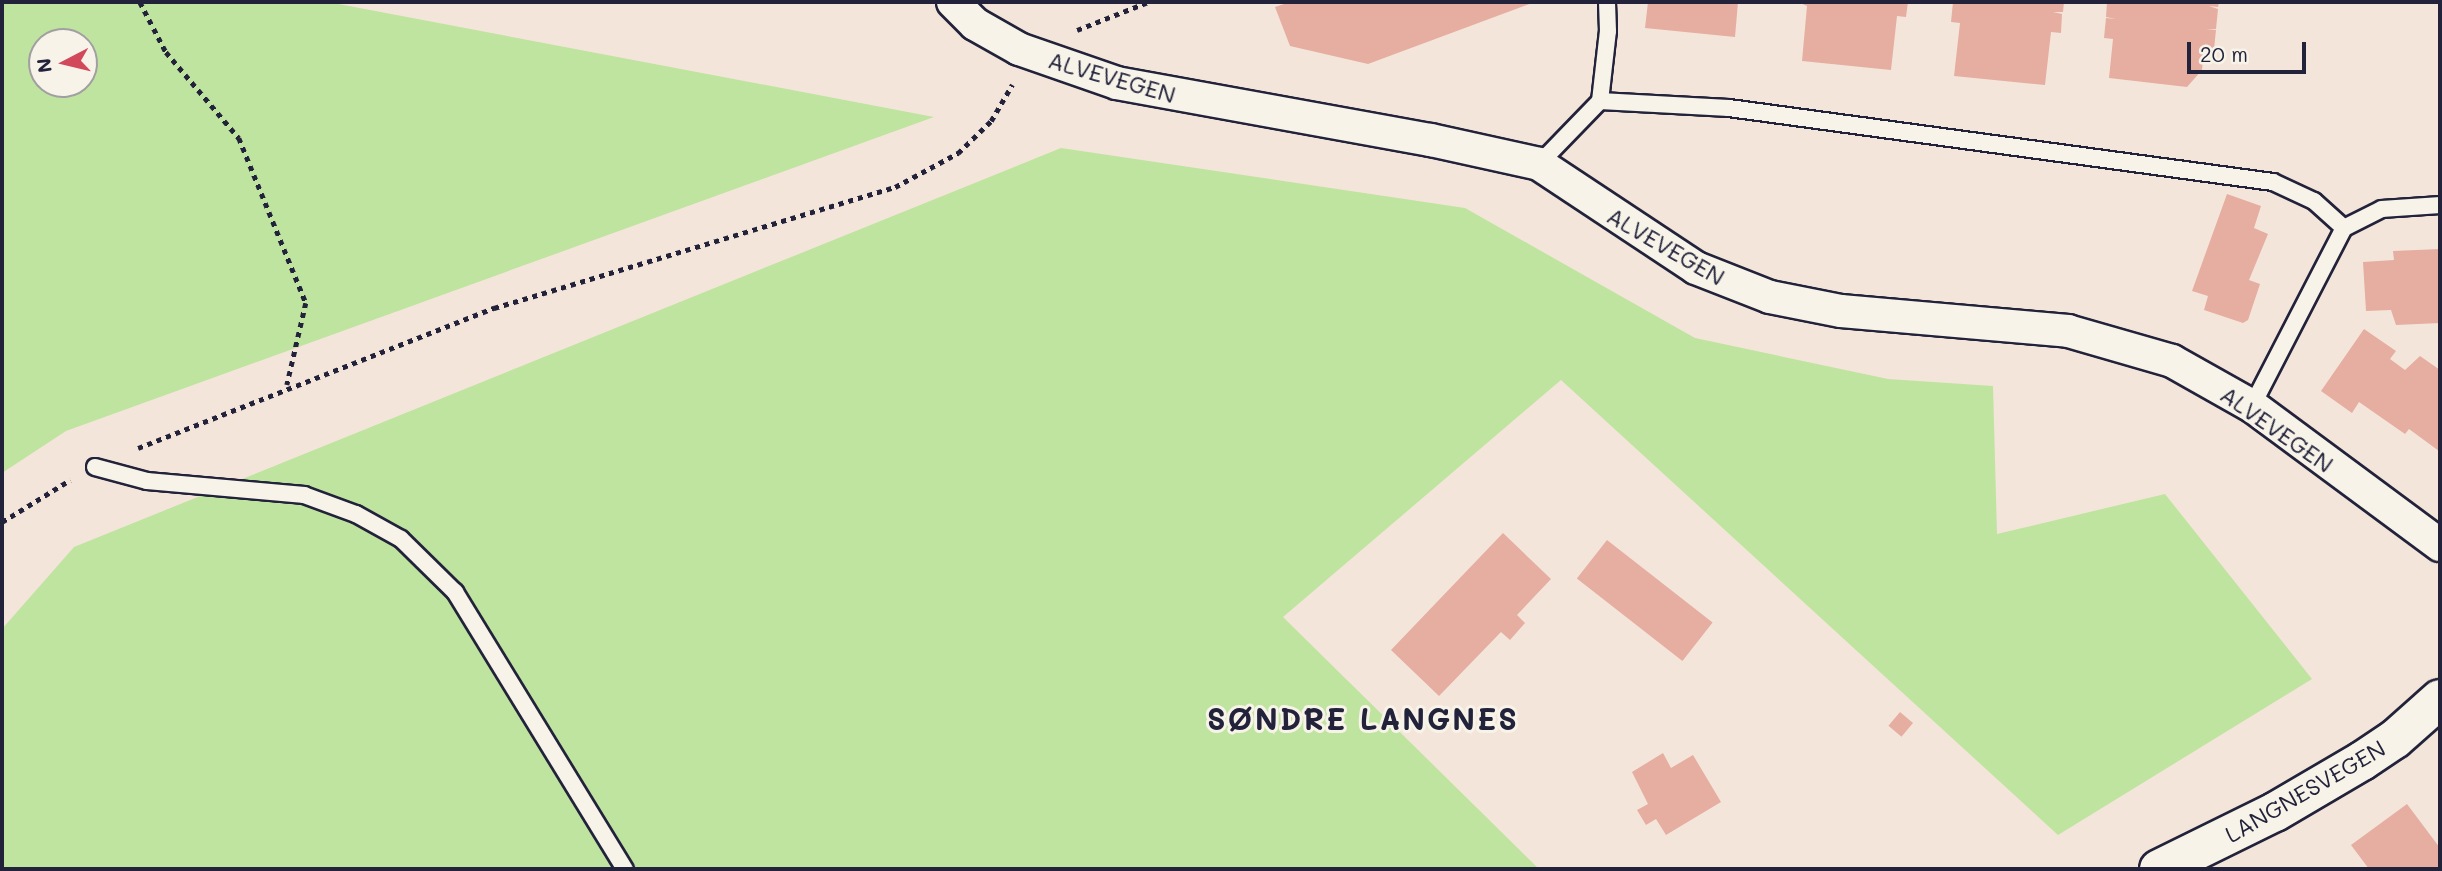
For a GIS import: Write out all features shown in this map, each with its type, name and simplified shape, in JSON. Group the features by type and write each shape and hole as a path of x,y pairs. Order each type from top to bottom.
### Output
{"street":[{"name":"ALVEVEGEN","path":"953,2 975,24 1041,57 1168,94 1432,140 1539,164 1696,268 1746,289 1842,311 2068,331 2172,361 2252,406 2440,545"},
{"name":"LANGNESVEGEN","path":"2160,869 2275,812 2361,761 2395,739 2440,699"}],"lane":[{"path":"1539,164 1600,101 1608,31 1606,2"},
{"path":"1600,101 1729,108 2273,182 2314,201 2344,228"},
{"path":"2252,406 2344,228 2382,209 2440,205"},
{"path":"95,467 147,481 304,495 355,514 401,540 455,592 625,869"}],"path":[{"path":"140,2 166,52 239,138 306,303 287,386"},
{"path":"2,522 95,467 287,386 494,308 895,187 932,170 991,121 1011,86 1041,57 1079,29 1148,2"}],"green space":[{"path":"2,2 328,2 934,117 66,431 2,473"},
{"path":"1061,148 1465,208 1695,338 1888,379 1993,386 1997,534 2165,494 2312,679 2058,835 1561,380 1283,617 1539,869 2,869 2,629 74,547"}],"building":[{"path":"1290,2 1535,2 1368,64 1290,46 1275,7"},
{"path":"1648,2 1738,2 1735,37 1645,28"},
{"path":"1798,2 1908,2 1906,17 1897,16 1891,70 1802,61 1807,6"},
{"path":"1953,2 2064,2 2063,12 2053,12 2062,14 2061,33 2051,32 2045,85 1954,76 1960,23 1951,22"},
{"path":"2107,2 2219,2 2218,7 2209,6 2218,9 2216,29 2206,29 2216,30 2214,49 2204,48 2202,70 2187,87 2109,78 2113,39 2104,38 2106,18 2116,19 2106,17"},
{"path":"2227,194 2261,206 2254,228 2268,234 2249,280 2260,284 2248,320 2243,323 2204,310 2208,296 2192,291"},
{"path":"2440,249 2440,323 2396,325 2391,310 2366,311 2363,262 2394,260 2393,251"},
{"path":"2364,329 2396,351 2390,359 2405,370 2420,356 2440,370 2439,451 2409,429 2405,434 2359,402 2352,413 2321,391"},
{"path":"1503,533 1551,579 1517,615 1525,623 1510,640 1501,632 1439,696 1391,650"},
{"path":"1607,540 1713,622 1682,661 1577,579"},
{"path":"1900,712 1913,723 1901,737 1888,726"},
{"path":"1663,753 1671,768 1693,755 1721,802 1666,835 1656,819 1646,825 1637,810 1648,804 1632,772"},
{"path":"2407,804 2440,848 2440,869 2369,869 2351,845"}],"district":[{"name":"SØNDRE LANGNES","path":"1363,718"}]}
